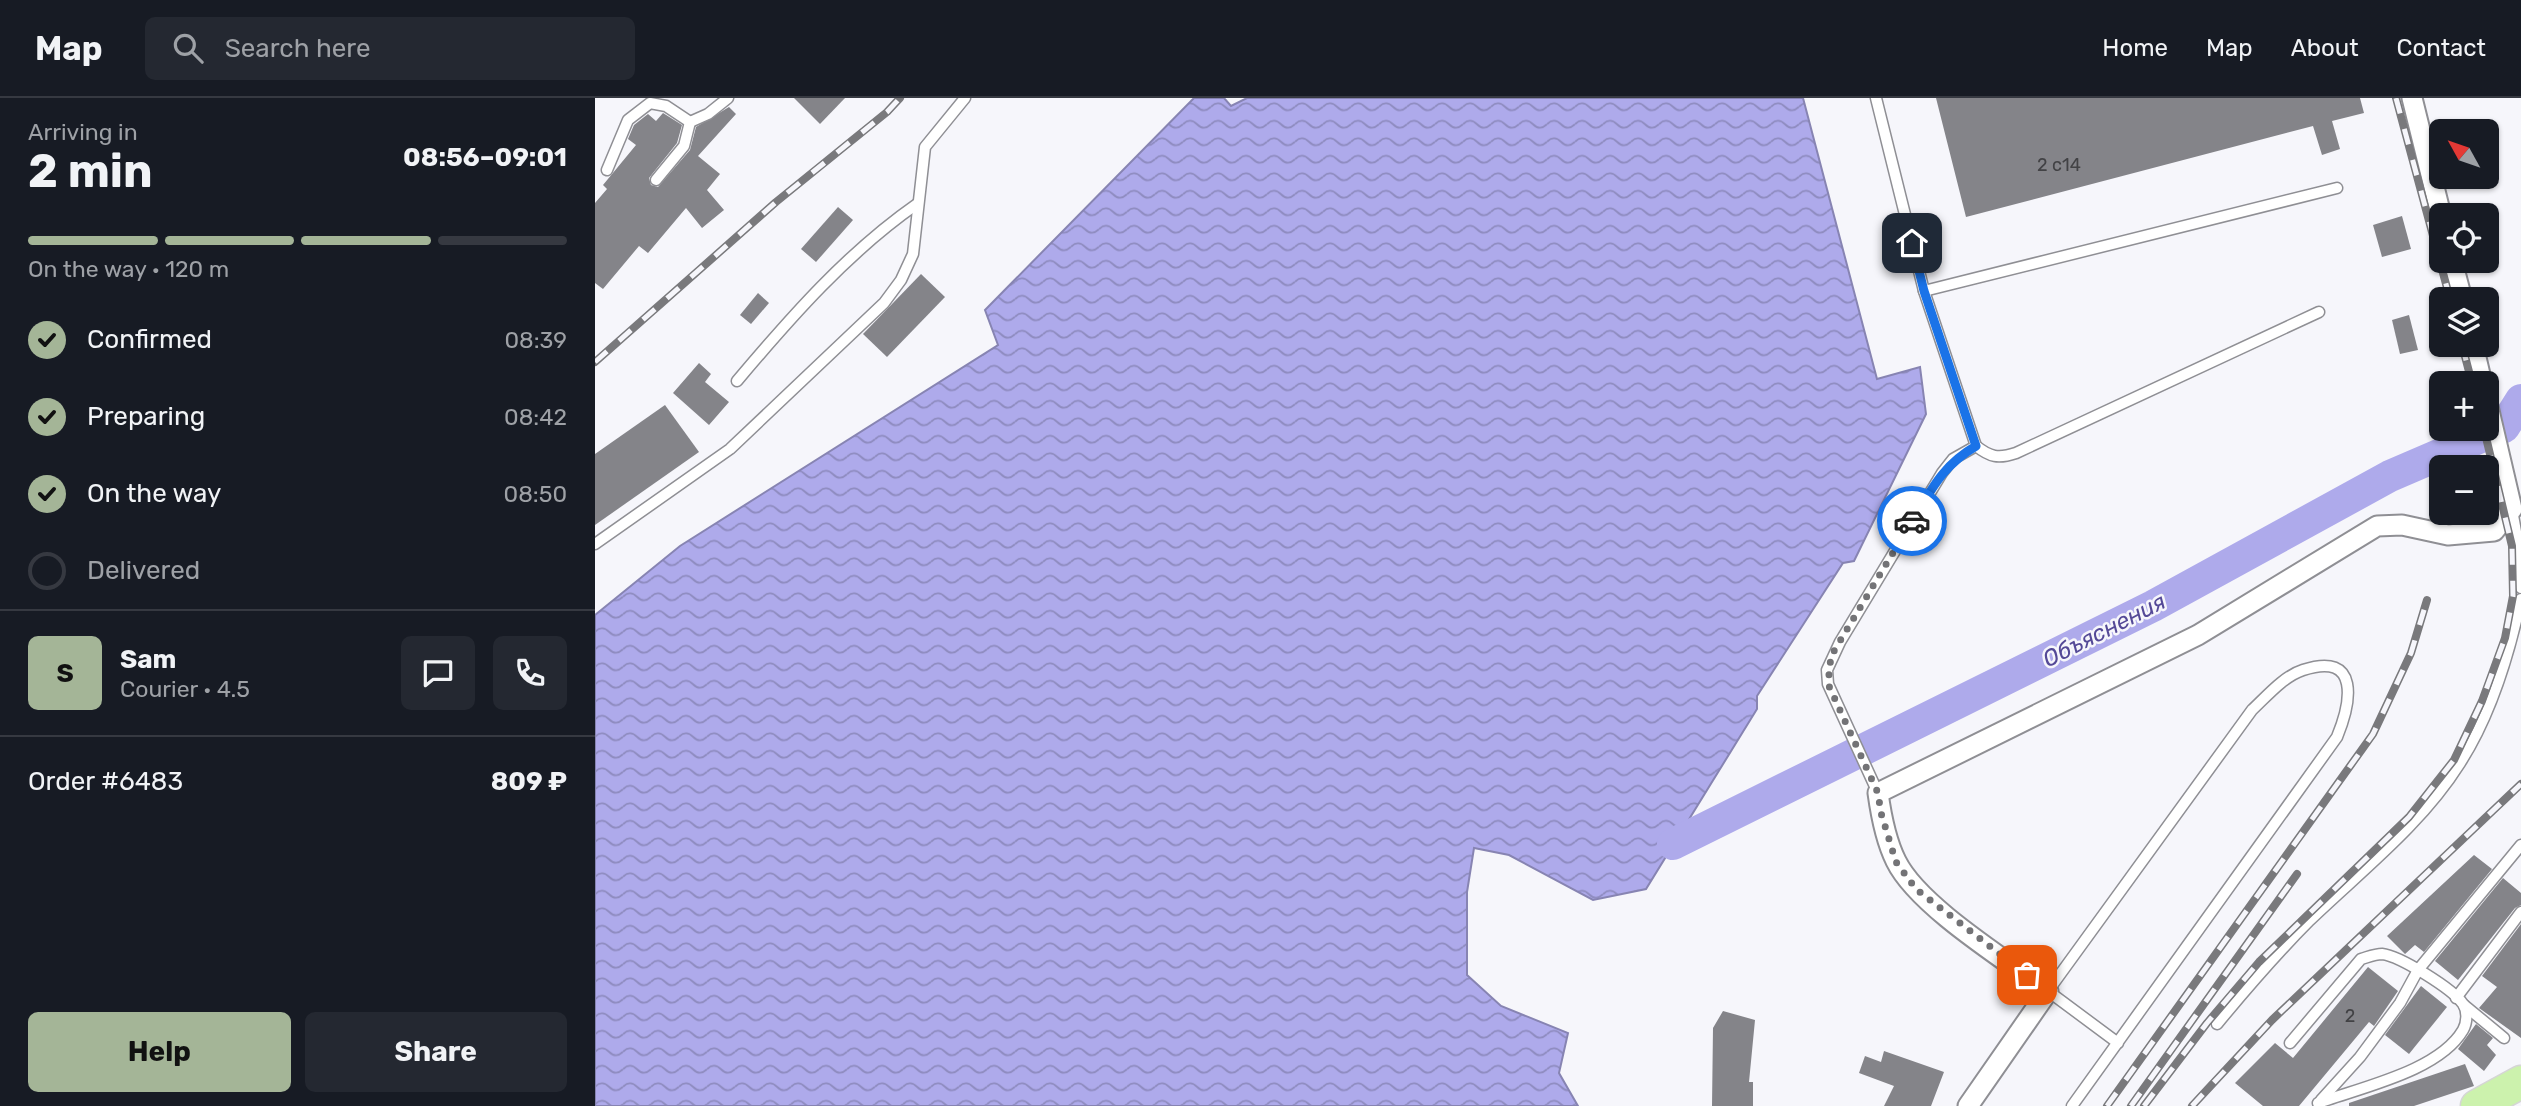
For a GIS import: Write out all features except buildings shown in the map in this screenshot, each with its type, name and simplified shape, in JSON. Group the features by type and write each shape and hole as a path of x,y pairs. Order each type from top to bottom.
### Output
{"main road":[{"path":"2477,1106 2521,1082"}],"street":[{"path":"2412,98 2438,203"},
{"path":"1968,1106 2048,991 1916,889 1896,862 1881,813 1878,793 2198,635 2377,526 2402,525 2448,535 2494,531 2512,509 2496,441"}],"lane":[{"path":"690,122 708,114 728,98"},
{"path":"595,544 730,449 884,303 901,280 913,254 916,204 925,147 964,98"},
{"path":"1876,98 1924,291 1976,446 1988,455 2000,458 2016,453 2319,312"},
{"path":"607,170 628,120 650,103 666,106 690,122"},
{"path":"656,180 684,146 690,122"},
{"path":"1924,291 2337,188"},
{"path":"737,381 810,299 884,227 916,204"},
{"path":"1878,793 1828,684 1831,656 1941,473 1953,459 1976,446"},
{"path":"2512,509 2519,548 2521,588"},
{"path":"2217,1024 2274,957 2413,821 2460,763 2489,703 2512,640 2521,599"},
{"path":"2072,1106 2118,1042 2337,737 2348,711 2351,692 2343,674 2327,666 2302,670 2278,686 2252,710 2048,991 2118,1042"},
{"path":"2316,1104 2360,1057 2400,1003 2418,970 2521,845"},
{"path":"2460,1001 2521,912"},
{"path":"2290,1043 2361,960 2381,954 2418,970 2504,1038"},
{"path":"2316,1104 2433,1061 2464,1029 2467,1017 2460,1001"}],"water":[{"path":"1194,98 1224,98 1231,106 1247,98 1803,98 1877,379 1920,367 1926,414 1854,561 1843,563 1757,696 1757,709 1646,889 1593,900 1509,855 1474,848 1467,892 1467,975 1501,1006 1568,1033 1559,1073 1578,1106 595,1106 595,615 680,546 998,345 985,310"}],"waterway":[{"name":"Объяснения","path":"1673,844 2153,606 2390,476 2504,427 2521,400"}],"railway":[{"path":"595,362 776,202 887,112 900,98"},
{"path":"2396,98 2447,287"},
{"path":"2465,357 2469,371"},
{"path":"2144,1106 2207,1023 2259,962 2409,817 2454,760 2482,701 2505,638 2513,596 2512,546 2487,441"},
{"path":"2107,1106 2373,734 2411,653 2427,600"},
{"path":"2192,1106 2272,1020 2521,784"},
{"path":"2131,1106 2297,874"}],"way so far":[{"path":"1912,521 1831,656 1827,670 1828,684 1878,793 1881,813 1896,862 1916,889 2027,975"}],"route":[{"path":"1912,243 1924,291 1976,446 1953,459 1941,473 1912,521"}]}
